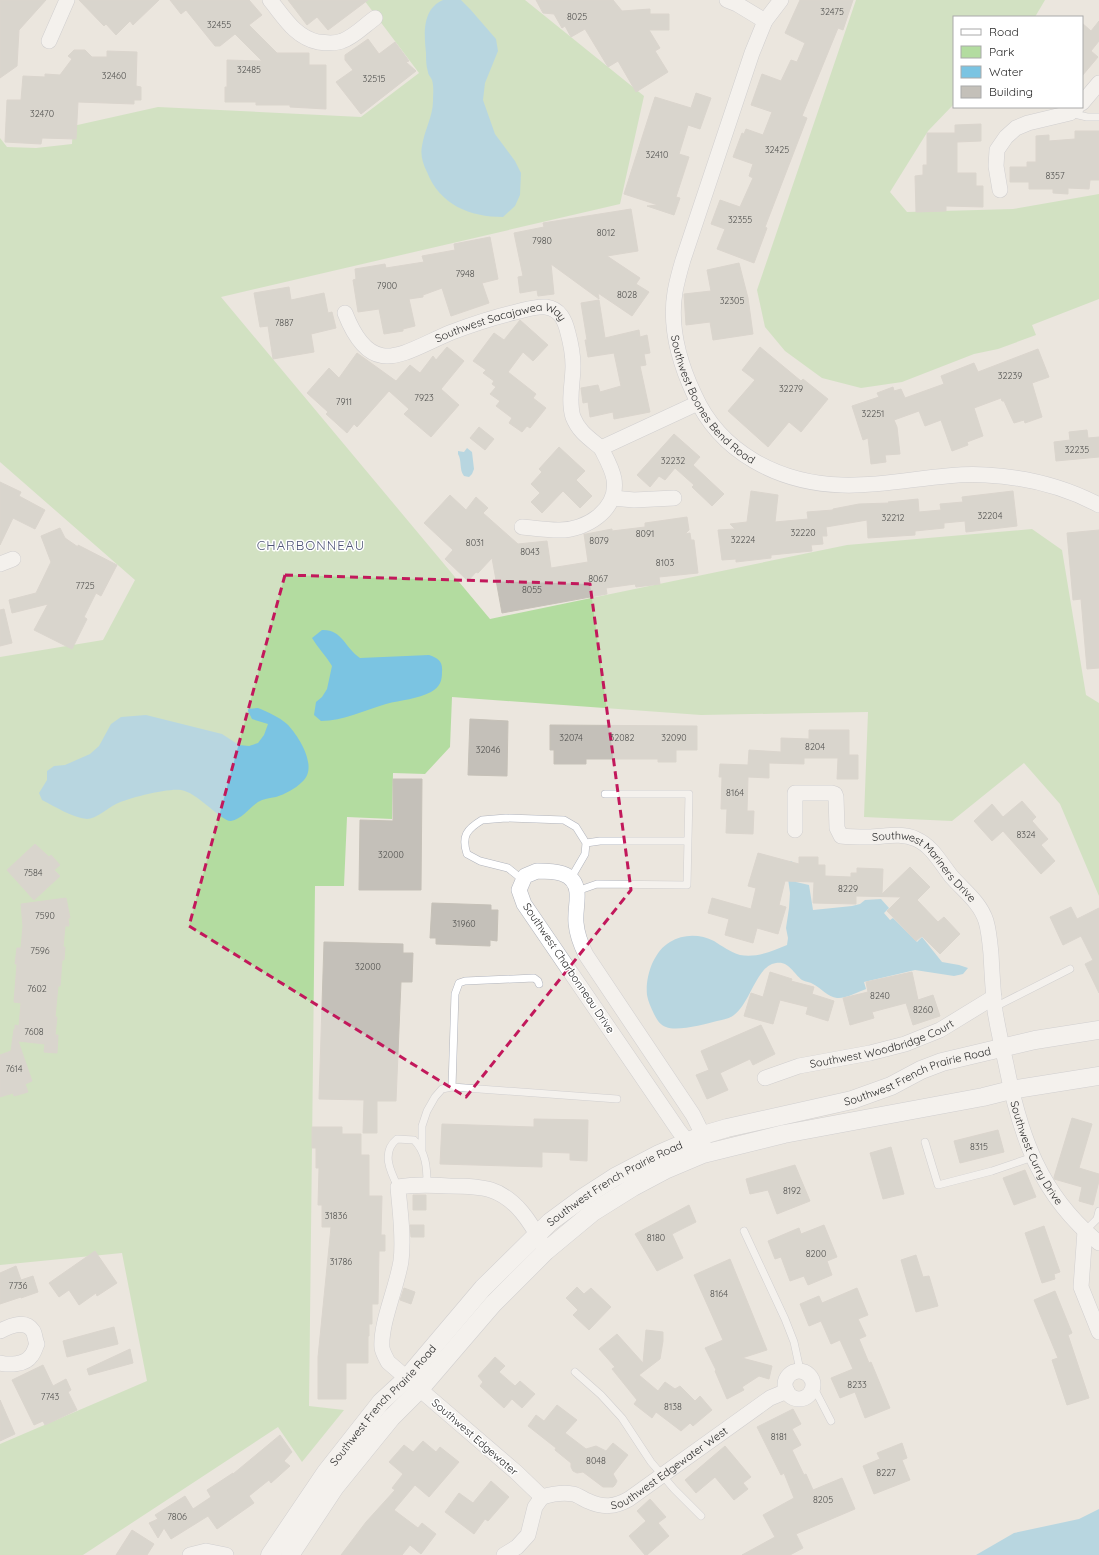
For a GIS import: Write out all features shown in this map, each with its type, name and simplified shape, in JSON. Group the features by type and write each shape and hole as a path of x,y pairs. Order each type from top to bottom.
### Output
{"street":[{"path":"49,41 67,0"},
{"path":"270,0 282,17 296,31 312,40 323,43 342,41 375,18"},
{"path":"727,0 737,4 765,21"},
{"name":"Southwest Boones Bend Road","path":"781,0 765,21 734,107 683,260 675,292 673,326 676,343 685,374 698,403 709,421 725,440 746,457 770,469 794,478 818,483 842,485 962,475 1009,476 1057,488 1099,505"},
{"path":"1083,102 1099,83"},
{"path":"1000,190 996,166 997,150 1006,137 1016,128 1028,123 1074,110"},
{"name":"Southwest Sacajawea Way","path":"346,313 351,328 360,342 370,351 383,356 396,356 453,332 499,316 534,308 546,307 557,311 565,321 572,351 571,400 573,416 580,431 601,448 609,464 614,480 613,498"},
{"path":"601,448 698,403"},
{"path":"522,527 559,530 583,526 594,520 605,511 613,498 634,500 674,498"},
{"name":"Southwest Mariners Drive","path":"795,830 795,793 832,793 835,794 836,797 837,828 841,836 903,836 915,839 935,854 951,876 980,907 986,920 989,936 995,1002 1002,1047"},
{"path":"523,880 525,876 537,871 560,872 574,884"},
{"name":"Southwest Charbonneau Drive","path":"523,880 519,890 524,904 679,1131 695,1138"},
{"name":"Southwest Charbonneau Drive","path":"574,884 576,924 579,940 586,955 693,1115 695,1138 703,1154"},
{"name":"Southwest Woodbridge Court","path":"765,1078 799,1066 870,1053 905,1044 940,1030 995,1002"},
{"name":"Southwest French Prairie Road","path":"290,1555 335,1487 391,1418 413,1384 483,1288 550,1222 584,1197 615,1177 659,1154 695,1138 741,1124 852,1100 891,1086 921,1070 942,1062 1035,1040 1099,1030"},
{"name":"Southwest Curry Drive","path":"1002,1047 1021,1128 1033,1157 1047,1185 1056,1197 1085,1231 1099,1243"},
{"name":"Southwest French Prairie Road","path":"270,1555 326,1472 381,1402 413,1384 546,1251 593,1212 633,1187 665,1170 703,1154 784,1134 983,1097 1011,1090 1099,1076"},
{"path":"398,1187 414,1184 427,1184 467,1186 491,1190 512,1202 522,1211 546,1251"},
{"name":"Southwest Edgewater","path":"398,1187 402,1227 401,1260 382,1334 382,1350 388,1362 516,1472 542,1497"},
{"path":"1085,1231 1081,1287 1099,1332"},
{"path":"0,1330 13,1324 24,1324 32,1331 37,1344 30,1358 20,1363 8,1365 0,1363"},
{"path":"800,1370 809,1374 813,1379 814,1388 811,1394 806,1398 797,1399 791,1397 786,1392 786,1378 793,1372 800,1370"},
{"name":"Southwest Edgewater West","path":"542,1497 551,1494 574,1494 596,1504 607,1506 619,1504 629,1499 770,1398 786,1392"},
{"path":"504,1555 517,1547 528,1535 535,1507 542,1497"},
{"path":"190,1555 206,1551 226,1555"}],"lane":[{"path":"1074,110 1087,117 1099,116"},
{"path":"523,880 508,868 480,861 468,854 464,845 465,836 473,826 482,820 506,818 564,820 576,827 586,843 585,854 574,884 687,885 689,794 605,794"},
{"path":"586,843 600,841 688,841"},
{"path":"995,1002 1070,969"},
{"path":"452,1087 455,994 459,983 464,981 534,978 539,984"},
{"path":"422,1150 422,1126 427,1111 435,1097 442,1089 452,1087 617,1099"},
{"path":"398,1187 390,1170 388,1158 391,1144 397,1139 414,1140 419,1145 427,1167 427,1184"},
{"path":"925,1142 938,1185 992,1171 1033,1157"},
{"path":"1085,1231 1097,1219 1099,1211"},
{"path":"744,1231 785,1319 794,1342 800,1370"},
{"path":"575,1372 601,1395 622,1418 651,1462 701,1516"},
{"path":"814,1388 831,1421"}],"highlighted area":[{"path":"285,575 590,584 631,890 466,1097 189,926"}],"green space":[{"path":"364,0 525,0 644,96 620,204 221,297 490,619 847,545 1032,529 1062,550 1086,695 1099,703 1099,896 1060,804 1024,763 952,821 864,817 868,712 701,715 452,697 450,747 425,774 393,773 392,819 347,817 344,886 315,886 309,1406 344,1410 302,1462 278,1427 83,1555 0,1555 0,1444 147,1381 122,1253 0,1265 0,657 103,640 135,580 0,462 0,138 7,147 36,148 72,144 73,126 158,107 361,117 419,73"},
{"path":"856,0 1045,0 1036,16 953,16 953,105 928,131 890,192 907,212 1013,209 1099,194 1099,299 1032,325 1036,335 998,349 974,354 902,382 861,388 822,378 785,351 765,327 757,290"}],"water":[{"path":"443,0 461,0 496,39 498,51 485,83 483,100 495,134 515,161 521,173 520,195 515,206 503,217 479,215 458,207 448,201 433,183 423,163 421,149 433,107 433,82 428,74 426,65 425,30 431,9"},
{"path":"467,448 472,452 474,469 469,477 462,474 458,454 458,451 464,452"},
{"path":"322,630 329,631 339,636 360,658 429,655 435,657 442,665 440,684 434,690 421,696 386,704 346,717 329,721 321,721 314,715 316,702 322,697 327,689 332,666 312,638"},
{"path":"258,708 280,719 292,729 302,744 309,769 307,776 296,787 279,796 264,799 258,802 235,820 227,820 194,796 181,790 158,792 129,799 116,804 91,819 81,818 69,814 42,800 39,793 47,780 47,771 54,766 65,765 90,754 99,746 111,724 121,717 146,715 222,734 239,745 249,746 258,743 264,735 268,724 252,719 247,709"},
{"path":"791,861 797,865 796,882 809,885 813,910 852,906 860,904 865,900 881,899 889,908 884,913 890,920 893,918 917,942 922,937 942,962 968,968 963,974 954,976 915,970 864,982 866,989 848,996 837,998 831,996 812,983 802,980 788,966 776,963 769,966 758,977 745,1002 734,1015 723,1020 677,1029 662,1025 656,1018 651,1007 647,997 647,988 649,972 655,958 659,951 670,942 686,936 703,937 714,941 726,949 746,956 776,950 787,945 788,938 786,928 790,893 786,864"},
{"path":"1099,1509 1099,1555 976,1555 1014,1533 1079,1519"}],"building":[{"path":"0,0 46,0 19,30 17,66 0,78"},
{"path":"79,0 159,0 133,25 130,21 116,35 106,24 104,26"},
{"path":"170,0 249,0 262,15 249,25 277,53 309,53 309,65 326,65 326,109 290,107 290,105 256,105 256,102 225,102 225,87 227,87 227,60 262,61 235,34 220,46 215,46 186,10 181,14"},
{"path":"288,0 368,0 328,30 317,17 307,25"},
{"path":"536,0 613,0 622,11 650,9 650,14 669,14 669,30 649,30 660,48 655,51 668,72 636,92 618,61 608,67 585,29 571,37 565,26 562,28 554,14 543,13"},
{"path":"800,0 853,0 843,30 838,28 802,116 807,118 765,227 767,228 754,263 717,249 725,229 711,224 720,200 740,207 753,178 749,176 753,164 733,157 742,133 744,134 746,129 763,135 772,112 751,105 762,74 781,81 791,60 797,62 805,43 785,33"},
{"path":"1099,21 1099,41 1091,51 1098,57 1083,75 1083,24 1091,31"},
{"path":"368,39 379,54 395,42 409,61 406,62 416,71 361,114 336,82 353,70 345,60 345,55"},
{"path":"74,50 85,50 92,57 107,57 107,51 137,52 136,86 141,87 141,100 134,100 134,104 78,102 76,139 42,138 41,144 5,142 7,100 21,100 23,76 45,77 45,74 60,75 72,59 68,56"},
{"path":"696,93 711,98 700,129 688,125 679,154 689,157 676,197 680,198 674,215 647,206 658,205 624,194 655,97 691,108"},
{"path":"981,124 981,141 957,142 957,173 976,173 976,186 983,186 983,207 946,206 946,211 916,212 915,176 923,175 923,165 927,165 927,133 955,133 955,125"},
{"path":"1075,131 1099,131 1099,180 1090,180 1089,189 1068,188 1068,194 1053,193 1053,189 1029,189 1029,182 1010,182 1010,167 1027,167 1027,162 1036,162 1036,136 1049,135 1049,141 1075,139"},
{"path":"631,209 638,251 607,256 640,278 636,284 649,292 632,316 598,293 599,299 551,264 554,294 538,296 537,290 520,293 518,277 523,276 514,233 544,227 543,223"},
{"path":"490,237 498,279 482,283 489,303 451,316 442,288 423,295 423,297 409,299 415,326 403,329 403,331 384,334 379,309 358,312 353,280 356,279 355,269 385,264 386,268 424,262 422,256 455,250 454,244"},
{"path":"739,263 748,298 753,334 713,340 710,322 686,325 684,294 711,291 707,270"},
{"path":"289,287 291,300 324,293 328,313 332,312 336,328 311,334 314,352 273,359 268,326 260,327 254,293"},
{"path":"599,300 605,338 639,330 640,337 647,335 650,353 644,354 646,365 640,366 650,412 614,419 613,412 590,417 588,402 583,403 581,388 598,385 600,392 621,386 614,353 588,357 581,303"},
{"path":"520,320 548,345 533,361 523,352 508,372 536,394 533,398 546,408 530,428 527,426 522,432 509,423 512,418 496,406 500,401 490,394 496,387 492,384 494,381 483,373 486,370 473,361 494,333 504,340"},
{"path":"447,347 464,361 441,389 459,405 431,437 404,414 409,409 389,391 357,427 354,424 347,433 326,414 328,412 307,393 329,368 339,378 357,353 396,381 410,365 420,373 433,356 436,360"},
{"path":"760,347 801,381 803,379 828,399 801,432 789,422 768,447 728,411 755,380 742,370"},
{"path":"1038,349 1049,377 1032,383 1042,417 1025,423 1024,420 1014,423 1004,401 1002,401 1001,398 974,408 983,436 967,442 968,445 952,451 941,420 925,426 919,411 894,420 897,427 900,454 885,455 886,462 871,464 868,438 863,440 852,406 879,397 877,393 893,387 894,391 901,389 905,398 944,384 941,376 974,363 978,372"},
{"path":"479,427 494,439 485,450 470,438"},
{"path":"1087,430 1088,438 1099,437 1099,457 1056,461 1054,442 1070,440 1069,432"},
{"path":"674,434 700,457 693,465 724,494 712,506 692,487 694,485 675,468 665,480 659,476 650,487 637,475"},
{"path":"559,447 585,471 576,480 592,496 580,508 563,491 542,513 531,502 540,493 531,484 542,472 539,469"},
{"path":"0,482 21,492 19,496 45,510 35,529 13,518 0,545"},
{"path":"751,491 778,495 775,522 808,519 807,512 833,510 859,504 889,503 888,502 918,499 919,512 941,510 940,504 963,502 962,497 1013,491 1017,526 966,532 965,521 944,523 944,528 915,531 915,535 868,538 867,520 826,527 827,536 822,536 823,544 811,545 812,551 771,555 771,558 736,562 736,559 722,560 718,530 735,529 730,524 747,522"},
{"path":"450,495 466,510 476,497 488,508 483,513 518,544 547,541 551,568 588,562 584,534 612,529 612,531 645,527 645,523 687,517 689,530 685,534 690,533 691,540 694,540 698,573 659,577 660,584 636,587 635,584 606,588 607,594 502,613 492,558 468,581 445,559 453,550 424,523"},
{"path":"60,528 65,538 78,547 78,545 117,565 101,596 96,593 84,617 87,619 72,649 34,630 48,604 12,613 9,600 36,593 51,562 41,536"},
{"path":"1099,530 1099,668 1087,669 1081,599 1073,600 1067,533"},
{"path":"4,609 12,643 0,646 0,610"},
{"path":"470,719 508,721 507,776 468,775"},
{"path":"550,725 697,726 697,750 676,750 676,762 658,762 658,759 586,759 586,764 554,764 554,750 550,750"},
{"path":"809,730 849,730 849,755 858,755 858,779 837,779 838,758 804,758 804,764 769,763 769,778 748,777 747,811 754,811 753,834 726,833 727,809 721,809 722,777 719,777 720,764 748,765 749,750 781,752 781,738 809,739"},
{"path":"393,779 422,779 421,890 359,890 360,820 393,821"},
{"path":"1022,801 1036,817 1032,821 1048,839 1041,845 1055,861 1041,874 1003,831 992,841 974,821 992,804 1003,817"},
{"path":"35,844 49,857 51,855 60,865 54,870 60,876 34,900 7,870"},
{"path":"758,853 799,864 799,857 818,857 818,865 825,865 825,876 851,877 851,873 857,873 857,868 883,869 882,894 910,867 930,887 917,900 938,922 944,917 960,934 940,954 922,936 916,941 887,911 901,897 856,896 856,904 813,903 814,882 785,881 779,905 786,907 778,934 757,928 753,943 725,935 729,919 708,913 712,898 751,909 756,888 748,886"},
{"path":"66,898 70,918 68,918 69,926 65,926 63,947 65,947 64,960 62,960 55,1017 57,1017 55,1035 58,1035 57,1053 44,1052 45,1044 18,1041 32,1081 25,1084 28,1092 14,1096 13,1093 0,1097 0,1055 11,1051 15,1025 19,1026 21,1003 14,1002 17,964 15,964 17,948 21,948 23,926 21,904"},
{"path":"432,903 491,905 491,910 498,910 497,941 490,940 490,946 436,944 436,938 430,938"},
{"path":"1071,907 1077,919 1099,908 1099,993 1085,964 1093,960 1081,936 1063,945 1050,917"},
{"path":"324,942 403,944 403,953 413,953 412,982 401,982 396,1101 377,1101 377,1133 363,1133 364,1100 319,1099"},
{"path":"770,972 792,979 791,981 814,987 812,994 834,1001 828,1021 806,1014 808,1007 780,1000 773,1024 744,1016 751,993 763,997"},
{"path":"912,972 918,1000 933,995 940,1016 913,1025 906,1003 872,1012 874,1018 850,1025 843,998 868,992 866,982"},
{"path":"761,1025 775,1054 753,1065 750,1059 720,1073 728,1090 707,1099 696,1075 709,1070 701,1051"},
{"path":"1072,1118 1092,1124 1079,1168 1099,1174 1099,1181 1093,1205 1079,1201 1082,1187 1054,1179"},
{"path":"534,1119 588,1120 587,1161 570,1160 570,1153 542,1152 542,1167 440,1164 442,1124 534,1127"},
{"path":"312,1127 342,1127 342,1134 361,1134 361,1155 369,1155 369,1196 382,1196 381,1235 385,1235 385,1251 379,1251 378,1304 372,1304 372,1324 369,1324 368,1336 368,1363 346,1363 346,1399 318,1399 318,1357 331,1227 322,1227 322,1205 318,1205 319,1168 316,1168 316,1148 312,1148"},
{"path":"998,1130 1004,1152 960,1163 954,1141"},
{"path":"891,1147 904,1194 883,1199 870,1153"},
{"path":"795,1165 810,1201 777,1214 768,1190 750,1194 746,1179"},
{"path":"1025,1170 1036,1197 1014,1205 1003,1178"},
{"path":"413,1195 426,1195 426,1210 413,1210"},
{"path":"689,1205 696,1222 672,1234 683,1258 657,1271 635,1234"},
{"path":"410,1225 424,1225 424,1237 411,1237"},
{"path":"824,1225 837,1257 827,1261 832,1275 808,1285 804,1276 790,1281 781,1257 775,1259 768,1241 799,1228 801,1234"},
{"path":"1044,1226 1060,1272 1054,1274 1055,1279 1042,1283 1025,1233"},
{"path":"95,1251 117,1283 97,1296 96,1293 79,1305 69,1290 59,1297 49,1283"},
{"path":"916,1255 923,1277 929,1276 938,1306 916,1312 901,1260"},
{"path":"730,1259 767,1350 742,1358 772,1366 769,1379 759,1376 742,1387 744,1390 727,1399 715,1371 716,1370 705,1348 723,1340 694,1275"},
{"path":"16,1266 21,1280 33,1276 38,1292 0,1304 0,1273"},
{"path":"577,1287 584,1294 591,1288 611,1307 589,1330 573,1315 578,1310 566,1298"},
{"path":"404,1288 415,1292 411,1304 400,1300"},
{"path":"857,1288 868,1315 858,1319 866,1336 859,1339 869,1363 871,1362 890,1408 865,1418 855,1392 840,1398 831,1378 853,1369 840,1340 831,1344 821,1321 809,1326 800,1304 819,1296 822,1303"},
{"path":"1055,1291 1072,1333 1068,1335 1089,1398 1067,1405 1052,1360 1058,1358 1034,1300"},
{"path":"114,1327 118,1344 67,1357 63,1341"},
{"path":"646,1330 663,1332 663,1341 660,1359 639,1375 658,1391 665,1382 675,1389 680,1386 695,1401 700,1396 712,1410 693,1426 690,1423 681,1431 656,1412 652,1418 634,1404 637,1400 612,1369 615,1367 599,1349 617,1334 643,1363"},
{"path":"130,1349 133,1363 89,1375 87,1369"},
{"path":"495,1357 505,1366 499,1372 515,1386 520,1381 535,1394 522,1408 512,1399 504,1408 480,1386 483,1382 478,1376"},
{"path":"43,1365 53,1386 66,1379 71,1390 68,1392 77,1410 45,1425 43,1421 34,1425 12,1380"},
{"path":"0,1400 15,1434 0,1441"},
{"path":"557,1405 577,1420 565,1433 586,1449 596,1446 606,1451 613,1443 628,1455 613,1474 617,1481 613,1487 603,1487 583,1472 577,1473 573,1471 571,1463 555,1450 556,1448 528,1426 536,1415 544,1421"},
{"path":"793,1409 801,1424 792,1429 801,1445 792,1450 804,1475 806,1474 813,1490 842,1478 855,1509 796,1534 803,1548 790,1555 742,1555 775,1537 763,1515 794,1498 784,1473 781,1475 757,1427"},
{"path":"280,1435 292,1452 284,1461 290,1466 271,1483 269,1480 249,1496 254,1503 217,1529 208,1516 171,1539 164,1528 158,1538 149,1523 158,1519 155,1515 185,1496 193,1509 211,1497 207,1490 233,1474"},
{"path":"423,1441 436,1452 440,1447 459,1462 429,1497 415,1485 394,1510 418,1528 422,1523 436,1534 421,1554 410,1545 402,1555 341,1555 366,1522 395,1490 392,1488 403,1474 389,1462 404,1445 413,1452"},
{"path":"902,1443 907,1458 902,1460 910,1480 874,1494 863,1466 880,1459 877,1453"},
{"path":"725,1446 751,1477 743,1483 748,1489 734,1500 715,1477 696,1493 685,1480"},
{"path":"491,1481 509,1497 488,1521 485,1519 474,1534 445,1512 459,1493 473,1503"},
{"path":"650,1499 666,1517 658,1523 669,1536 647,1555 645,1555 629,1536 646,1521 637,1511"},
{"path":"132,1530 154,1544 147,1555 116,1555"}],"district":[{"name":"CHARBONNEAU","path":"311,545"}]}
